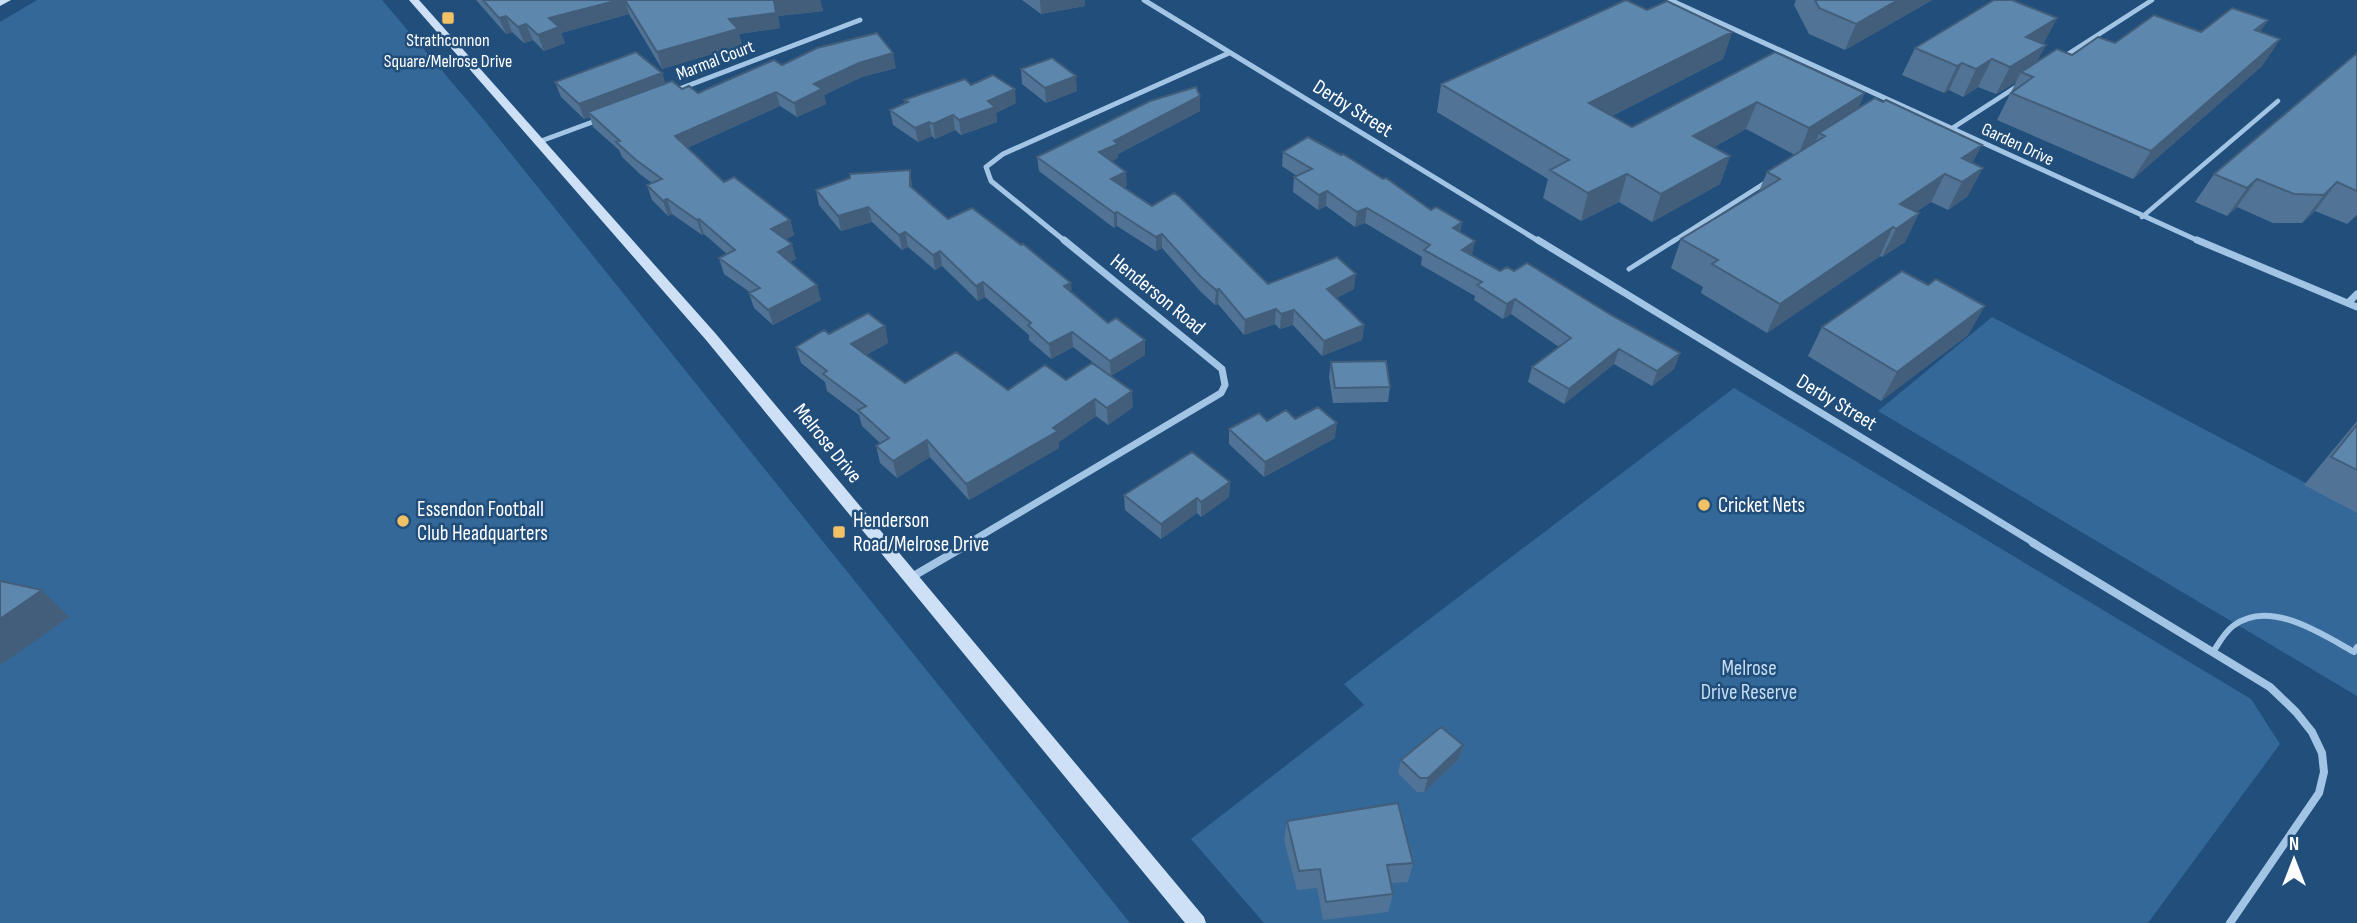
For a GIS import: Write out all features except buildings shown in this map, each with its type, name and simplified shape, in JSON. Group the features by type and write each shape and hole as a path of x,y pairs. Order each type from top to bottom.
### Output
{"street":[{"path":"0,3 6,0"},
{"name":"Melrose Drive","path":"414,0 711,337 1197,923"},
{"name":"Derby Street","path":"1144,0 2213,652 2270,687 2289,703 2308,726 2321,750 2325,767 2319,793 2230,923"},
{"name":"Garden Drive","path":"1670,0 2142,217 2357,307"},
{"name":"Marmal Court","path":"666,94 860,20"},
{"name":"Henderson Road","path":"909,578 1221,394 1226,375 1222,369 991,181 986,167 1003,154 1230,53"},
{"path":"541,141 602,118"},
{"path":"2348,303 2357,294"}],"lane":[{"path":"2063,57 2152,0"},
{"path":"1951,129 2018,86"},
{"path":"2142,217 2278,101"},
{"path":"1880,110 1891,102"},
{"path":"1629,269 1777,175"},
{"path":"2213,652 2235,624 2250,619 2267,618 2287,619 2305,625 2354,652 2357,647"}],"green space":[{"name":"Essendon Football Club Headquarters","path":"37,0 382,0 483,119 1130,923 0,923 0,22"},
{"path":"1992,317 2357,510 2357,696 1878,411"},
{"name":"Melrose Drive Reserve","path":"1734,388 2251,699 2280,744 2148,923 1264,923 1191,839 1364,705 1344,684"}],"place":[{"name":"Strathconnon Square/Melrose Drive","path":"448,18"},
{"name":"Cricket Nets","path":"1704,505"},
{"name":"Essendon Football Club Headquarters","path":"403,521"},
{"name":"Henderson Road/Melrose Drive","path":"839,532"}]}
